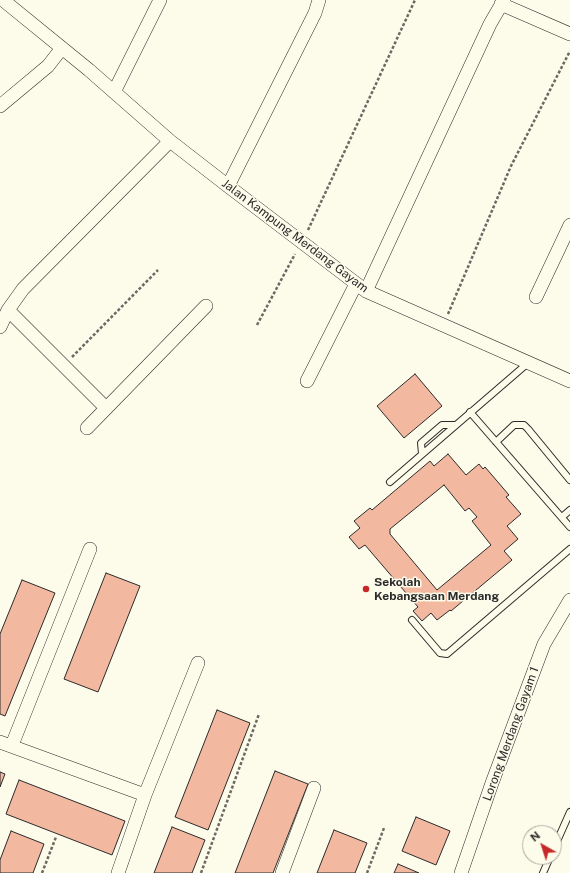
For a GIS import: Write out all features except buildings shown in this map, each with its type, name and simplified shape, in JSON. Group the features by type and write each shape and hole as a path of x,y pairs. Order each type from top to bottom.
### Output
{"street":[{"name":"Jalan Kampung Merdang Gayam","path":"3,0 90,70 170,141 361,287 570,381"},
{"path":"114,92 160,0"},
{"path":"228,186 315,13 319,0"},
{"path":"307,381 361,287 502,1 570,34"},
{"path":"0,106 48,66 62,48"},
{"path":"0,327 8,310 23,289 170,141"},
{"path":"536,297 570,225"},
{"path":"87,428 206,306"},
{"path":"8,310 106,408"},
{"path":"90,549 6,744 145,795"},
{"name":"Lorong Merdang Gayam 1","path":"461,873 492,783 544,644 570,600"},
{"path":"118,873 145,795 198,662"},
{"path":"282,873 314,788"}],"lane":[{"path":"390,482 528,363"},
{"path":"470,412 570,527"},
{"path":"496,442 514,425 524,425 570,480"},
{"path":"562,517 570,510"},
{"path":"412,620 440,653 447,654 570,549"},
{"path":"562,830 570,812"}],"path":[{"path":"257,325 302,242 415,0"},
{"path":"443,325 511,166 570,51"},
{"path":"64,366 158,270"},
{"path":"201,873 259,714"},
{"path":"367,873 384,828"},
{"path":"42,873 56,837"}],"place":[{"name":"Sekolah Kebangsaan Merdang","path":"366,589"}]}
